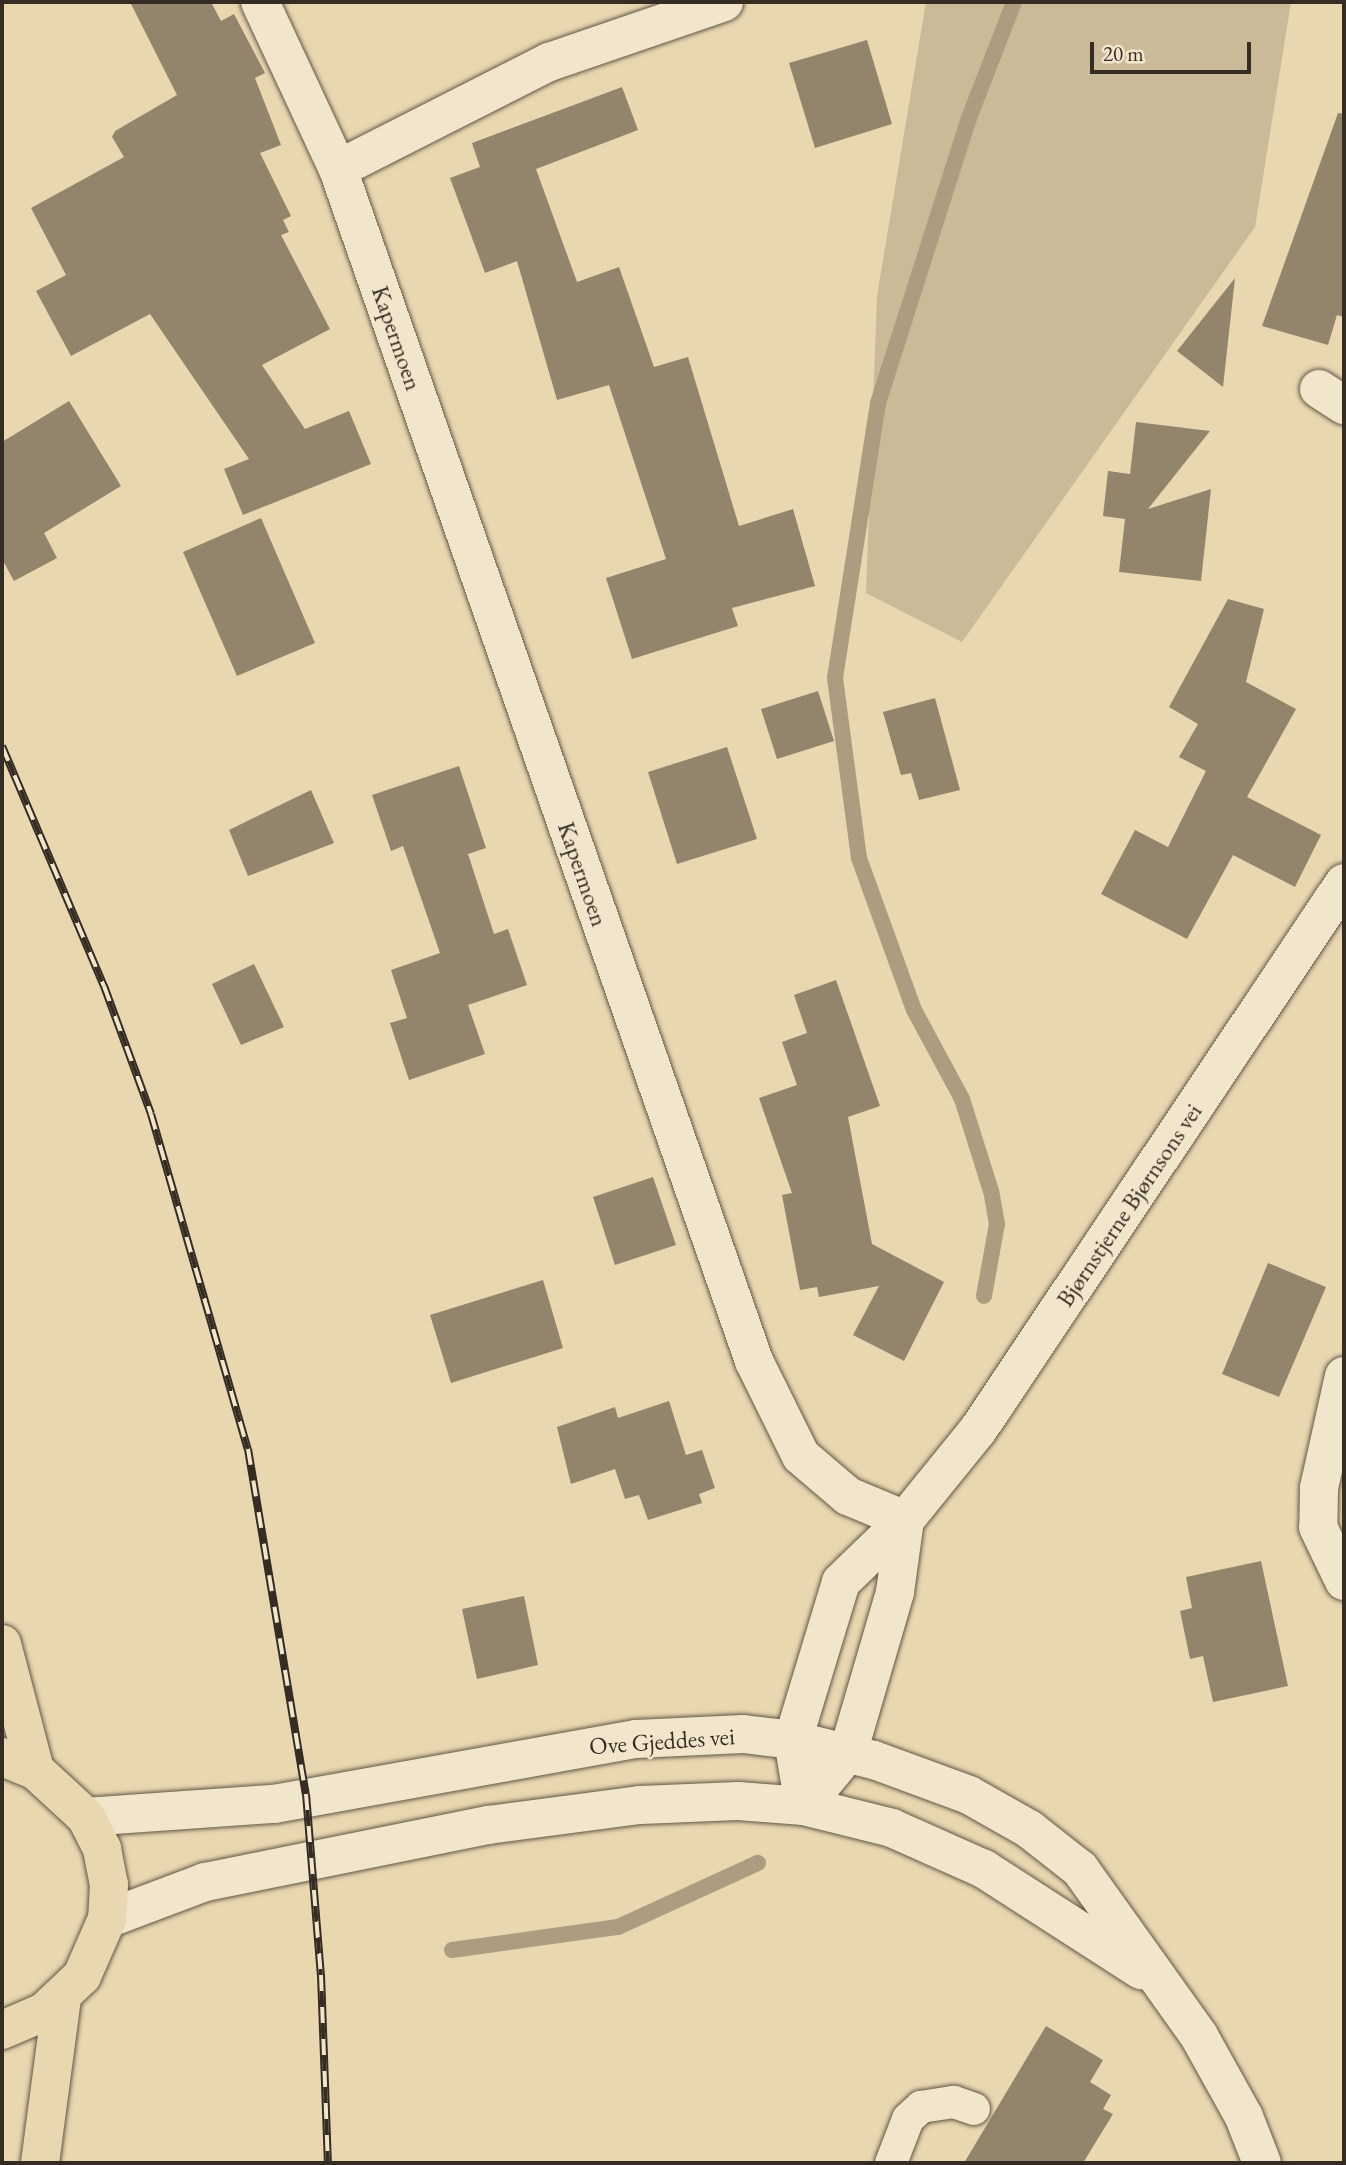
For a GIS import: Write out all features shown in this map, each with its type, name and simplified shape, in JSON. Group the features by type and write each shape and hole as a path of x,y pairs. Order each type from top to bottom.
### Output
{"main road":[{"path":"2,1644 18,1764 86,1817 102,1849 108,1884 107,1919 98,1949 62,1999 2,2030"},
{"path":"40,2163 62,1999"}],"street":[{"name":"Kapermoen","path":"260,2 338,169 759,1373 801,1456 823,1479 905,1520"},
{"path":"338,169 549,62 724,2"},
{"name":"Bjørnstjerne Bjørnsons vei","path":"804,1806 793,1740 841,1582 905,1520 978,1430 1344,883"},
{"path":"1344,1376 1319,1488 1318,1527 1344,1581"},
{"path":"804,1806 849,1753 895,1592 905,1520"},
{"name":"Ove Gjeddes vei","path":"86,1817 274,1804 636,1739 744,1734 793,1740 918,1773 1029,1829 1080,1869 1154,1978 1199,2036 1244,2117 1262,2163"},
{"name":"Ove Gjeddes vei","path":"107,1919 218,1879 569,1812 688,1800 804,1806 892,1828 984,1869 1154,1978"}],"lane":[{"path":"891,2163 908,2119 921,2107 954,2102 974,2109"}],"shaded area":[{"path":"926,2 1291,2 1255,227 962,642 866,593 877,296"}],"building":[{"path":"130,2 211,2 221,21 234,14 265,73 255,78 281,145 260,153 291,216 283,220 289,232 281,235 330,329 262,365 305,429 349,411 371,464 243,515 224,469 249,459 150,314 71,356 36,291 66,275 31,208 124,157 112,137 115,131 177,95"},
{"path":"867,40 892,124 815,148 789,63"},
{"path":"622,87 638,130 536,169 577,282 619,267 654,367 688,357 739,526 793,509 815,586 732,608 738,626 632,659 606,578 666,559 609,385 557,400 517,261 485,273 450,178 480,167 472,143"},
{"path":"1338,113 1344,114 1344,317 1337,315 1328,345 1262,326"},
{"path":"1235,278 1223,387 1177,351"},
{"path":"69,401 121,486 44,533 57,558 14,581 2,559 2,442"},
{"path":"1136,422 1210,431 1148,509 1211,489 1201,581 1119,572 1125,519 1103,516 1108,471 1130,474"},
{"path":"261,518 315,643 237,676 183,552"},
{"path":"1228,599 1264,609 1246,682 1296,709 1247,797 1321,835 1295,887 1233,855 1187,939 1101,894 1135,830 1168,847 1206,771 1179,757 1198,724 1169,707"},
{"path":"818,691 834,741 777,759 761,709"},
{"path":"935,698 960,790 919,800 911,773 901,775 883,712"},
{"path":"727,747 757,839 677,864 648,772"},
{"path":"459,766 486,848 468,854 494,934 508,929 527,985 468,1005 485,1054 409,1080 390,1023 407,1018 391,970 440,953 403,846 391,851 372,795"},
{"path":"311,790 334,843 248,876 229,830"},
{"path":"254,964 284,1027 241,1045 212,984"},
{"path":"836,980 880,1106 848,1117 872,1244 944,1282 904,1361 853,1335 879,1286 819,1297 817,1287 800,1290 782,1195 792,1193 759,1098 797,1085 782,1042 807,1033 794,995"},
{"path":"653,1177 676,1245 615,1265 593,1197"},
{"path":"1268,1263 1326,1287 1279,1397 1222,1374"},
{"path":"543,1280 563,1348 451,1383 430,1315"},
{"path":"669,1401 686,1455 702,1450 715,1488 699,1494 702,1503 648,1520 639,1495 625,1499 615,1469 571,1484 557,1427 615,1407 618,1418"},
{"path":"1261,1561 1288,1686 1213,1702 1203,1656 1190,1659 1180,1611 1192,1608 1186,1577"},
{"path":"524,1596 538,1665 477,1679 462,1609"},
{"path":"1046,2026 1103,2060 1090,2082 1111,2095 1103,2109 1113,2114 1083,2163 964,2163"}],"waterway":[{"path":"984,1296 997,1224 991,1191 962,1099 914,1010 859,858 835,678 878,403 969,118 1014,2"},
{"path":"452,1950 618,1927 758,1863"}],"railway":[{"path":"2,746 104,986 151,1114 248,1449 306,1794 321,1975 328,2163"}]}
